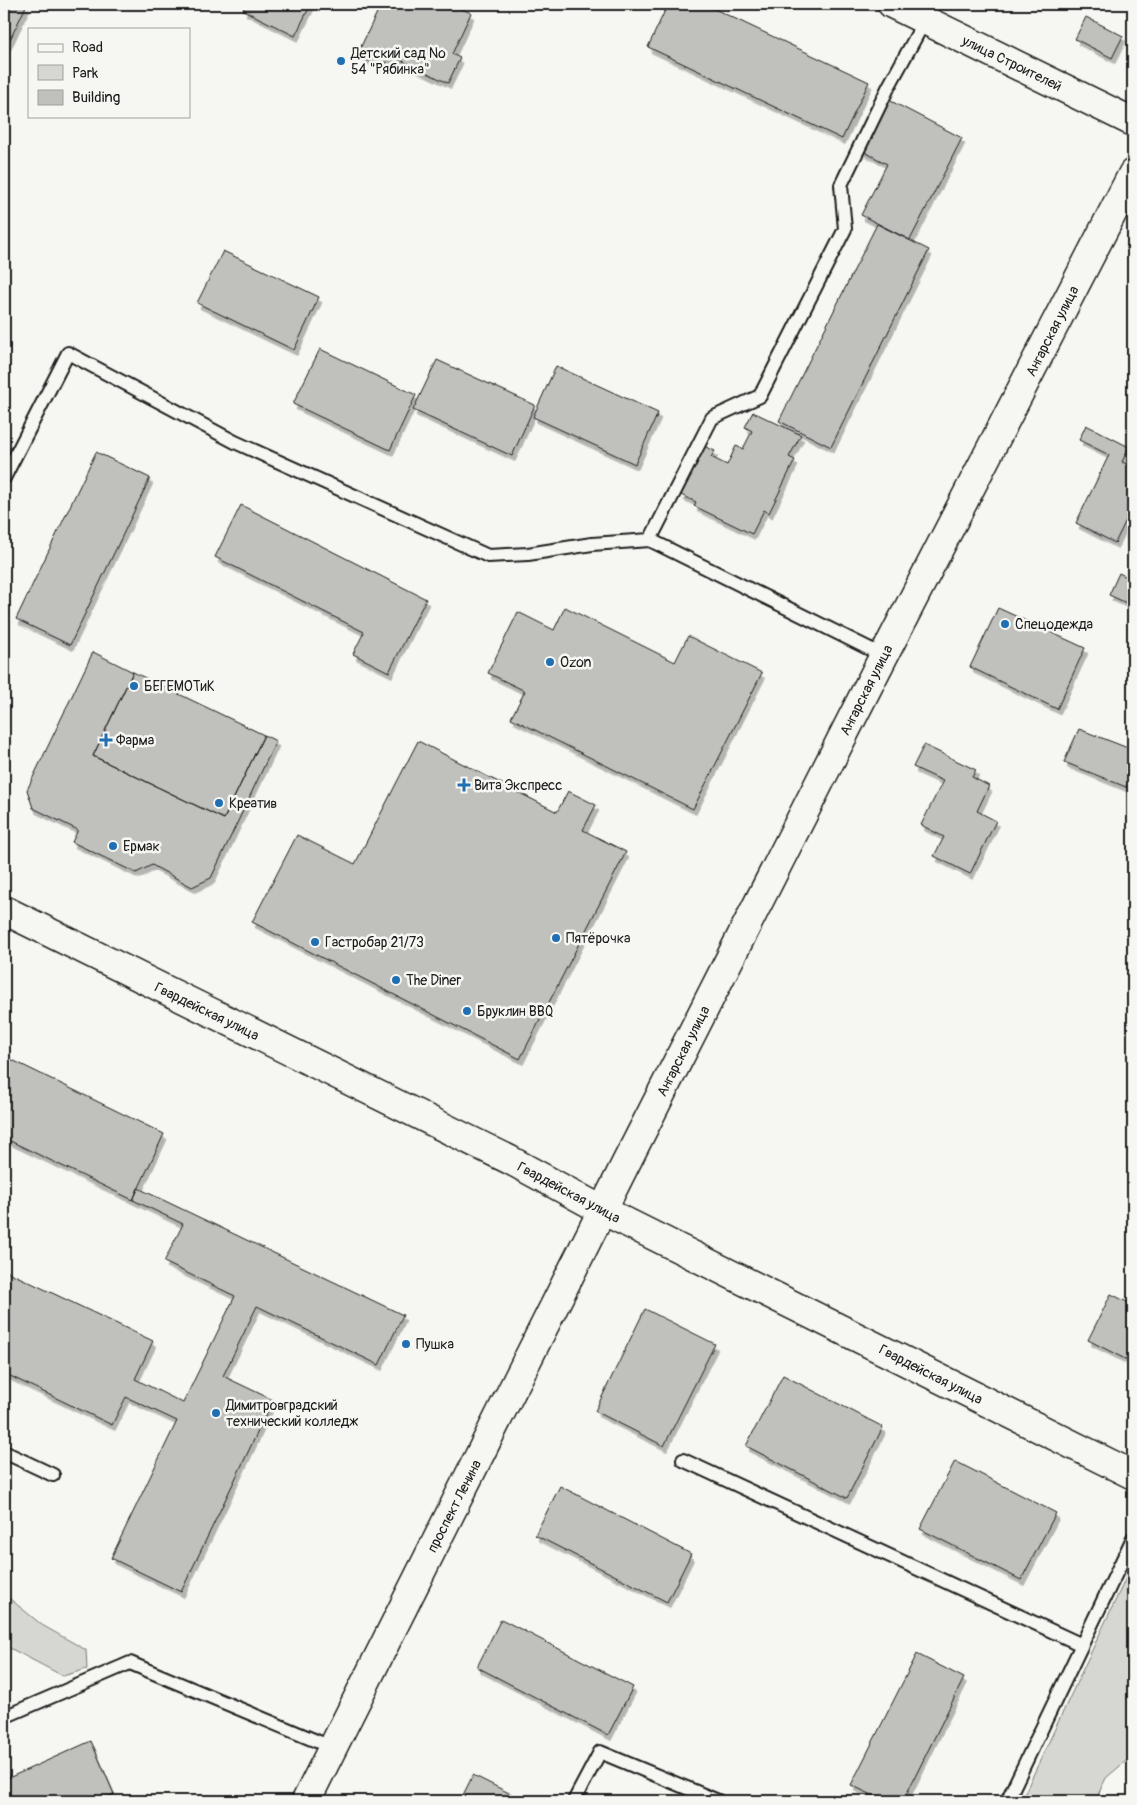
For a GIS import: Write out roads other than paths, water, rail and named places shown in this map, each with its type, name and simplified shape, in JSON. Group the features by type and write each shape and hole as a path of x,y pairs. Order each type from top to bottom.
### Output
{"street":[{"name":"улица Строителей","path":"892,4 1133,122"},
{"name":"Ангарская улица","path":"602,1210 1133,173"},
{"name":"Гвардейская улица","path":"4,910 501,1156 602,1210 1133,1475"},
{"name":"проспект Ленина","path":"306,1801 602,1210"}],"lane":[{"path":"650,540 712,418 760,396 845,229 841,185 925,20"},
{"path":"4,478 68,352 235,442 488,556 528,554 592,544 650,540 884,656"},
{"path":"4,1452 53,1475"},
{"path":"683,1460 1082,1645"},
{"path":"1007,1801 1133,1538"},
{"path":"4,1717 130,1663 333,1748"},
{"path":"574,1801 600,1752 718,1801"}],"place":[{"name":"Детский сад № 54 \"Рябинка\"","path":"341,61"},
{"name":"Спецодежда","path":"1005,624"},
{"name":"Ozon","path":"550,662"},
{"name":"БЕГЕМОТиК","path":"134,686"},
{"name":"Фарма","path":"106,740"},
{"name":"Вита Экспресс","path":"464,785"},
{"name":"Креатив","path":"219,803"},
{"name":"Ермак","path":"113,846"},
{"name":"Пятёрочка","path":"556,938"},
{"name":"Гастробар 21/73","path":"315,942"},
{"name":"The Diner","path":"396,980"},
{"name":"Бруклин BBQ","path":"467,1011"},
{"name":"Пушка","path":"406,1344"},
{"name":"Димитровградский технический колледж","path":"216,1413"}]}
